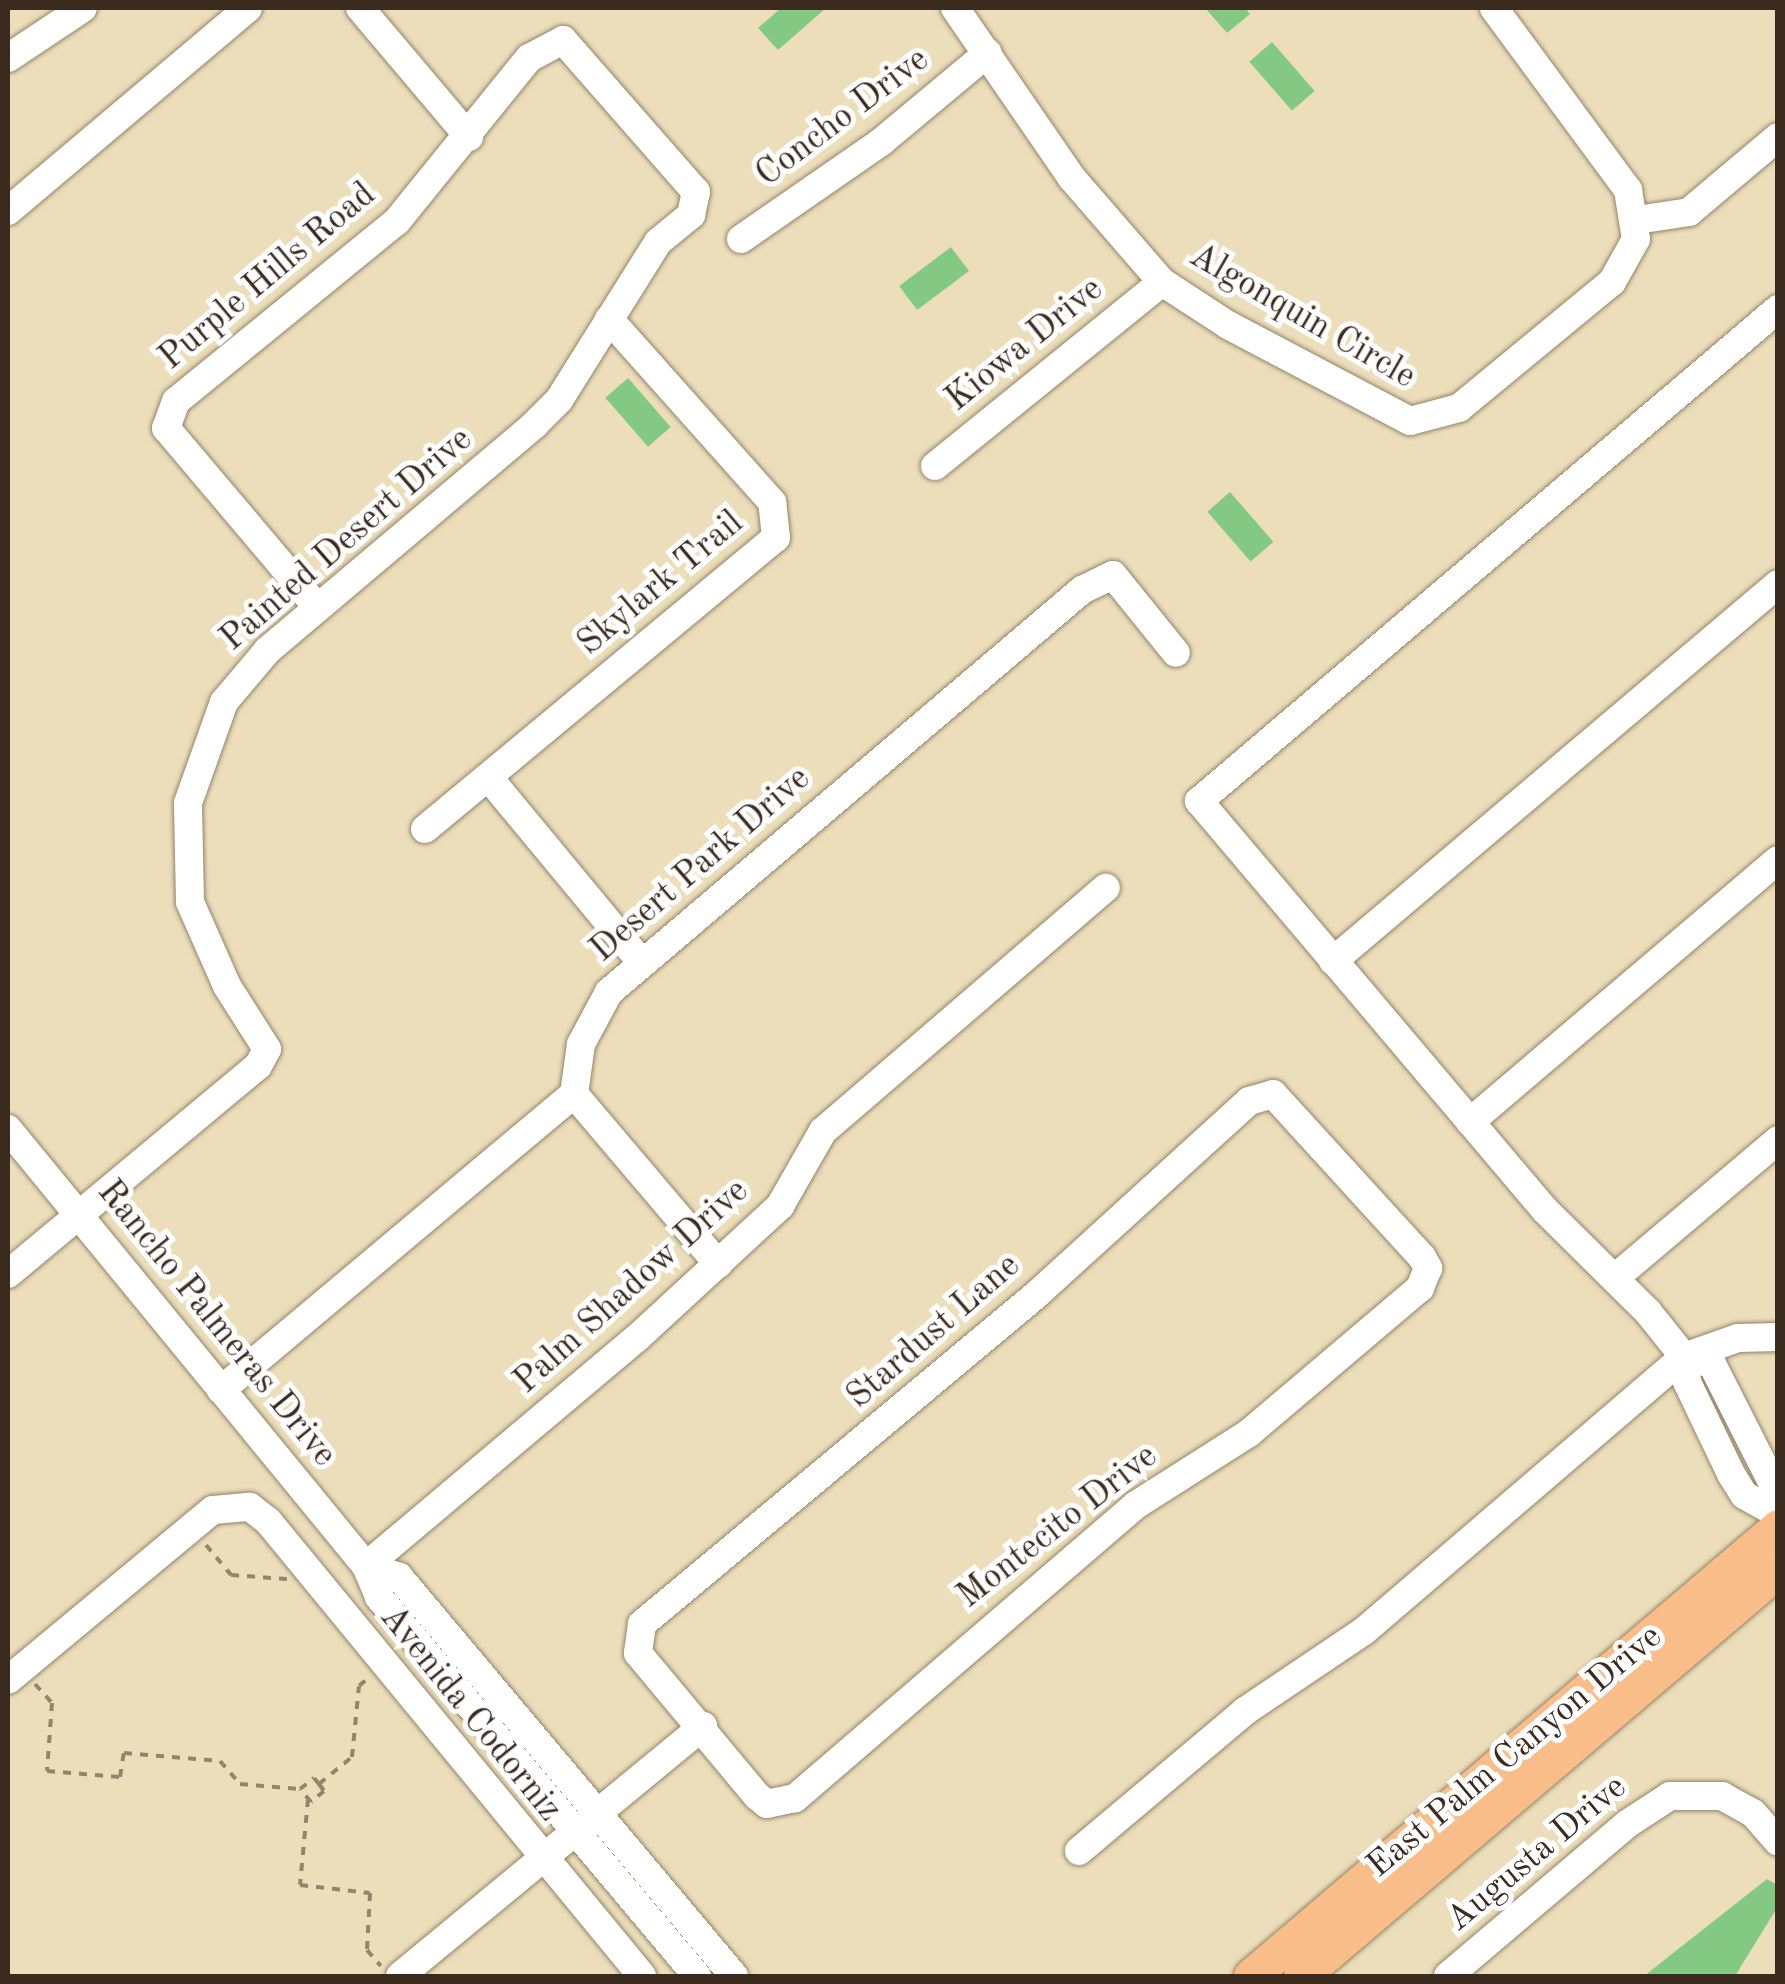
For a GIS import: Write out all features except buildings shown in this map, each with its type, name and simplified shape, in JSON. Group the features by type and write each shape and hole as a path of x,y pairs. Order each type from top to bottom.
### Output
{"main road":[{"name":"East Palm Canyon Drive","path":"1252,1976 1778,1528"},
{"name":"East Palm Canyon Drive","path":"1301,1976 1778,1570"}],"street":[{"path":"8,58 83,8"},
{"path":"8,211 248,8"},
{"path":"360,8 469,137"},
{"name":"Algonquin Circle","path":"954,8 1071,177 1162,282 1392,416 1423,420 1459,408 1612,282 1632,254 1637,220"},
{"path":"1494,8 1628,190 1637,220 1688,212 1778,137"},
{"name":"Purple Hills Road","path":"318,607 166,428 176,402 397,221 469,137 529,58 564,40 583,60"},
{"name":"Concho Drive","path":"741,239 881,142 988,53"},
{"name":"Painted Desert Drive","path":"8,1274 258,1066 267,1049 227,986 190,902 188,803 224,702 268,650 534,426 558,400 658,242 691,215 696,192 583,60"},
{"name":"Kiowa Drive","path":"935,466 1162,282"},
{"path":"1778,310 1198,801 1545,1210 1616,1277 1684,1358 1687,1382 1731,1474 1744,1495 1778,1514"},
{"name":"Skylark Trail","path":"425,829 776,538 772,502 609,319"},
{"name":"Desert Park Drive","path":"574,1094 581,1044 609,992 1082,590 1113,575 1176,653"},
{"path":"1334,961 1778,584"},
{"path":"489,778 642,963"},
{"path":"1470,1122 1778,860"},
{"name":"Palm Shadow Drive","path":"366,1566 718,1264 780,1206 823,1130 1106,888"},
{"path":"221,1390 574,1094 718,1264"},
{"name":"Stardust Lane","path":"703,1726 638,1653 642,1624 1036,1295 1249,1101 1272,1094 1282,1099 1354,1188"},
{"name":"Rancho Palmeras Drive","path":"8,1129 366,1566 379,1597 697,1976"},
{"path":"1616,1277 1778,1140"},
{"name":"Montecito Drive","path":"703,1726 756,1796 767,1804 795,1798 1136,1505 1249,1433 1426,1279 1422,1257 1354,1188"},
{"path":"1079,1851 1245,1711 1364,1632 1684,1358 1738,1338 1778,1337"},
{"path":"1684,1358 1712,1364 1778,1494"},
{"name":"Avenida Codorniz","path":"191,1526 214,1510 238,1505 268,1521 312,1581 642,1976"},
{"path":"14,1674 191,1526"},
{"name":"Rancho Palmeras Drive","path":"366,1566 399,1577 734,1976"},
{"path":"400,1976 703,1726"},
{"name":"Augusta Drive","path":"1448,1976 1627,1824 1670,1796 1722,1796 1752,1813 1778,1842"}],"path":[{"path":"191,1526 230,1575 312,1581"},
{"path":"319,1784 352,1757 359,1686 383,1667"},
{"path":"14,1674 52,1703 47,1771 120,1777 124,1753 220,1760 240,1784 300,1789 314,1778 324,1791 308,1800"},
{"path":"300,1789 308,1800 300,1886 370,1892 367,1950 390,1976"}],"green space":[{"path":"781,8 826,8 778,50 758,28"},
{"path":"1205,8 1245,8 1250,14 1227,33"},
{"path":"1272,42 1315,91 1292,111 1249,62"},
{"path":"951,247 969,271 917,310 899,286"},
{"path":"628,378 671,427 648,447 605,398"},
{"path":"1230,492 1273,542 1251,561 1207,512"},
{"path":"1767,1879 1777,1885 1777,1908 1735,1976 1644,1976"}]}
